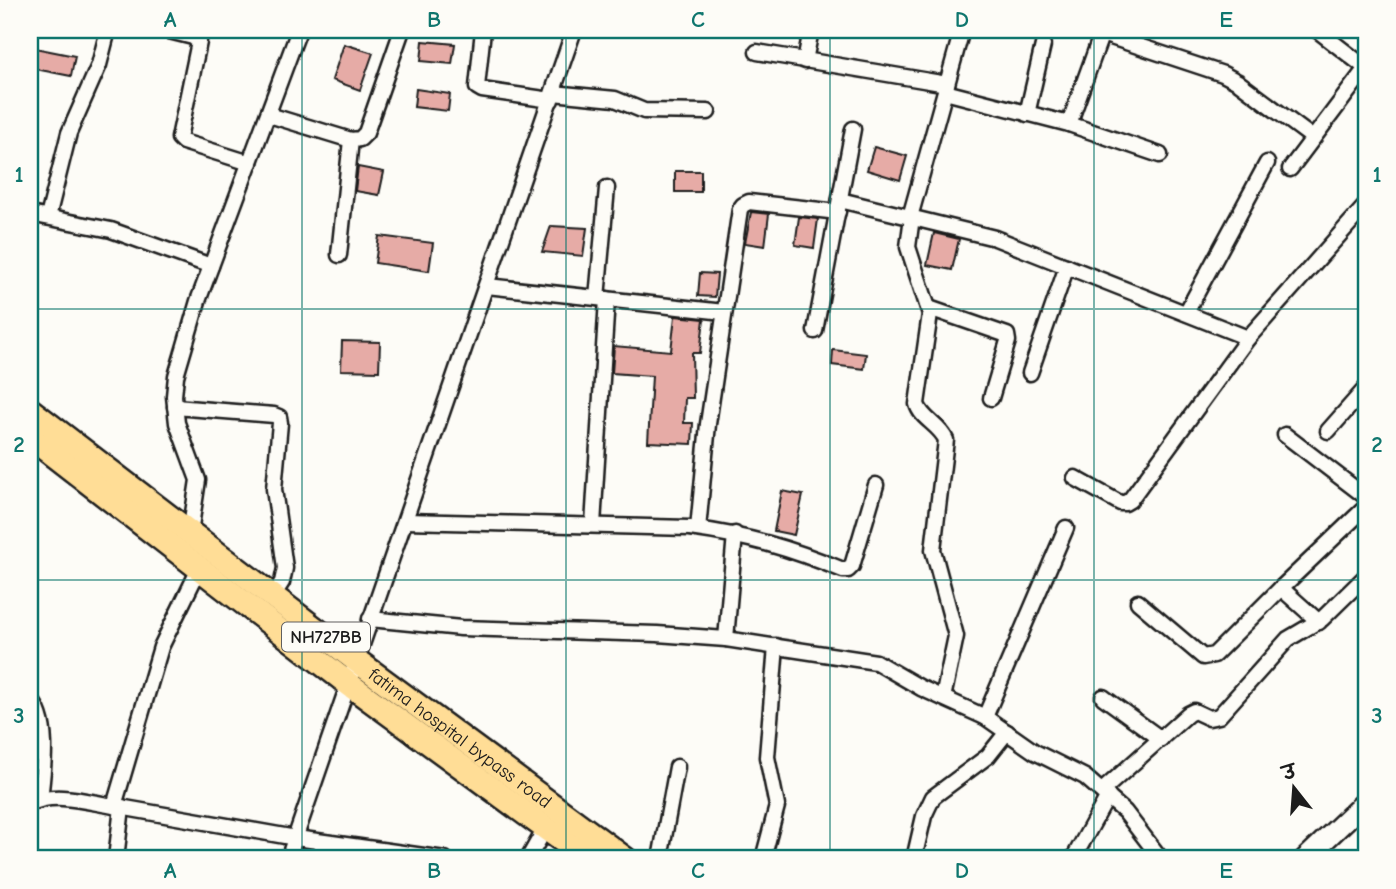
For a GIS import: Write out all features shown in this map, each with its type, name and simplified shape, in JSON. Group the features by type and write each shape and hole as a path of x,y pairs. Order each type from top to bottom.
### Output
{"highway":[{"name":"fatima hospital bypass road","path":"30,410 357,661 625,859"},
{"name":"fatima hospital bypass road","path":"30,437 350,685 588,859"},
{"path":"487,786 500,767"}],"main road":[{"path":"1306,859 1366,801"}],"street":[{"path":"48,218 69,132 99,65 108,30"},
{"path":"165,30 193,37 199,42 178,138 183,142 250,163"},
{"path":"190,533 198,480 177,423 174,396 176,376 198,301 299,30"},
{"path":"268,115 351,140 360,139 366,133 402,30"},
{"path":"483,30 477,87 482,90 615,99 644,111 708,112"},
{"path":"289,859 574,30"},
{"path":"805,61 811,30"},
{"path":"943,698 956,636 933,550 946,440 944,434 921,413 917,404 930,320 929,308 908,247 911,217 962,30"},
{"path":"1290,169 1366,68 1317,30"},
{"path":"1069,124 1102,32 1223,74 1314,138"},
{"path":"1027,114 1043,45"},
{"path":"757,52 946,88 1027,114 1069,124 1160,155"},
{"path":"816,331 853,129"},
{"path":"339,255 351,140"},
{"path":"1186,313 1267,163"},
{"path":"593,525 607,188"},
{"path":"698,529 724,312 740,209 748,202 839,206 911,217 995,238 1248,338"},
{"path":"1074,478 1121,503 1130,500 1248,338 1366,205"},
{"path":"30,214 111,230 211,266"},
{"path":"1030,373 1067,266"},
{"path":"487,286 724,312"},
{"path":"929,308 1007,335 1008,341 991,398"},
{"path":"1328,431 1366,388"},
{"path":"175,407 279,417 281,423 274,489 285,568 282,582 274,596"},
{"path":"1285,435 1366,497"},
{"path":"405,520 698,529 734,534 799,552 848,570 852,566 876,485"},
{"path":"1138,602 1203,657 1208,658 1363,512"},
{"path":"985,717 1066,528"},
{"path":"726,639 734,534"},
{"path":"116,859 118,806 161,646 199,569"},
{"path":"1073,859 1105,794 1161,739 1194,711 1209,718 1219,716 1289,639 1319,622 1366,576"},
{"path":"1281,588 1319,622"},
{"path":"370,619 461,628 657,634 726,639 876,662 921,688 985,717 1035,752 1085,777 1125,812 1161,859"},
{"path":"763,859 777,806 767,757 776,646"},
{"path":"1102,697 1161,739"},
{"path":"30,699 35,705 45,750 35,802 59,798 118,806 403,856 445,859"},
{"path":"914,859 924,816 933,797 988,756 1007,732"},
{"path":"660,859 677,767"},
{"path":"528,859 545,829"}],"building":[{"path":"423,41 455,44 452,64 421,61"},
{"path":"344,44 373,53 360,90 332,80"},
{"path":"30,47 75,56 71,76 30,68"},
{"path":"416,89 450,94 448,111 414,107"},
{"path":"874,147 907,156 900,180 867,170"},
{"path":"358,167 384,172 379,195 355,191"},
{"path":"675,171 701,171 701,192 675,192"},
{"path":"751,212 769,214 765,246 745,243"},
{"path":"799,217 818,219 814,248 795,245"},
{"path":"551,226 587,228 583,256 542,252"},
{"path":"934,233 959,239 952,270 927,265"},
{"path":"379,236 433,243 429,271 375,263"},
{"path":"700,273 717,274 715,297 698,296"},
{"path":"675,316 704,319 700,353 692,353 693,398 685,398 684,423 693,423 692,444 648,442 652,376 612,373 614,346 671,351"},
{"path":"342,341 380,342 379,371 341,370"},
{"path":"833,350 866,354 864,369 832,365"},
{"path":"782,491 803,495 794,535 774,531"}]}
